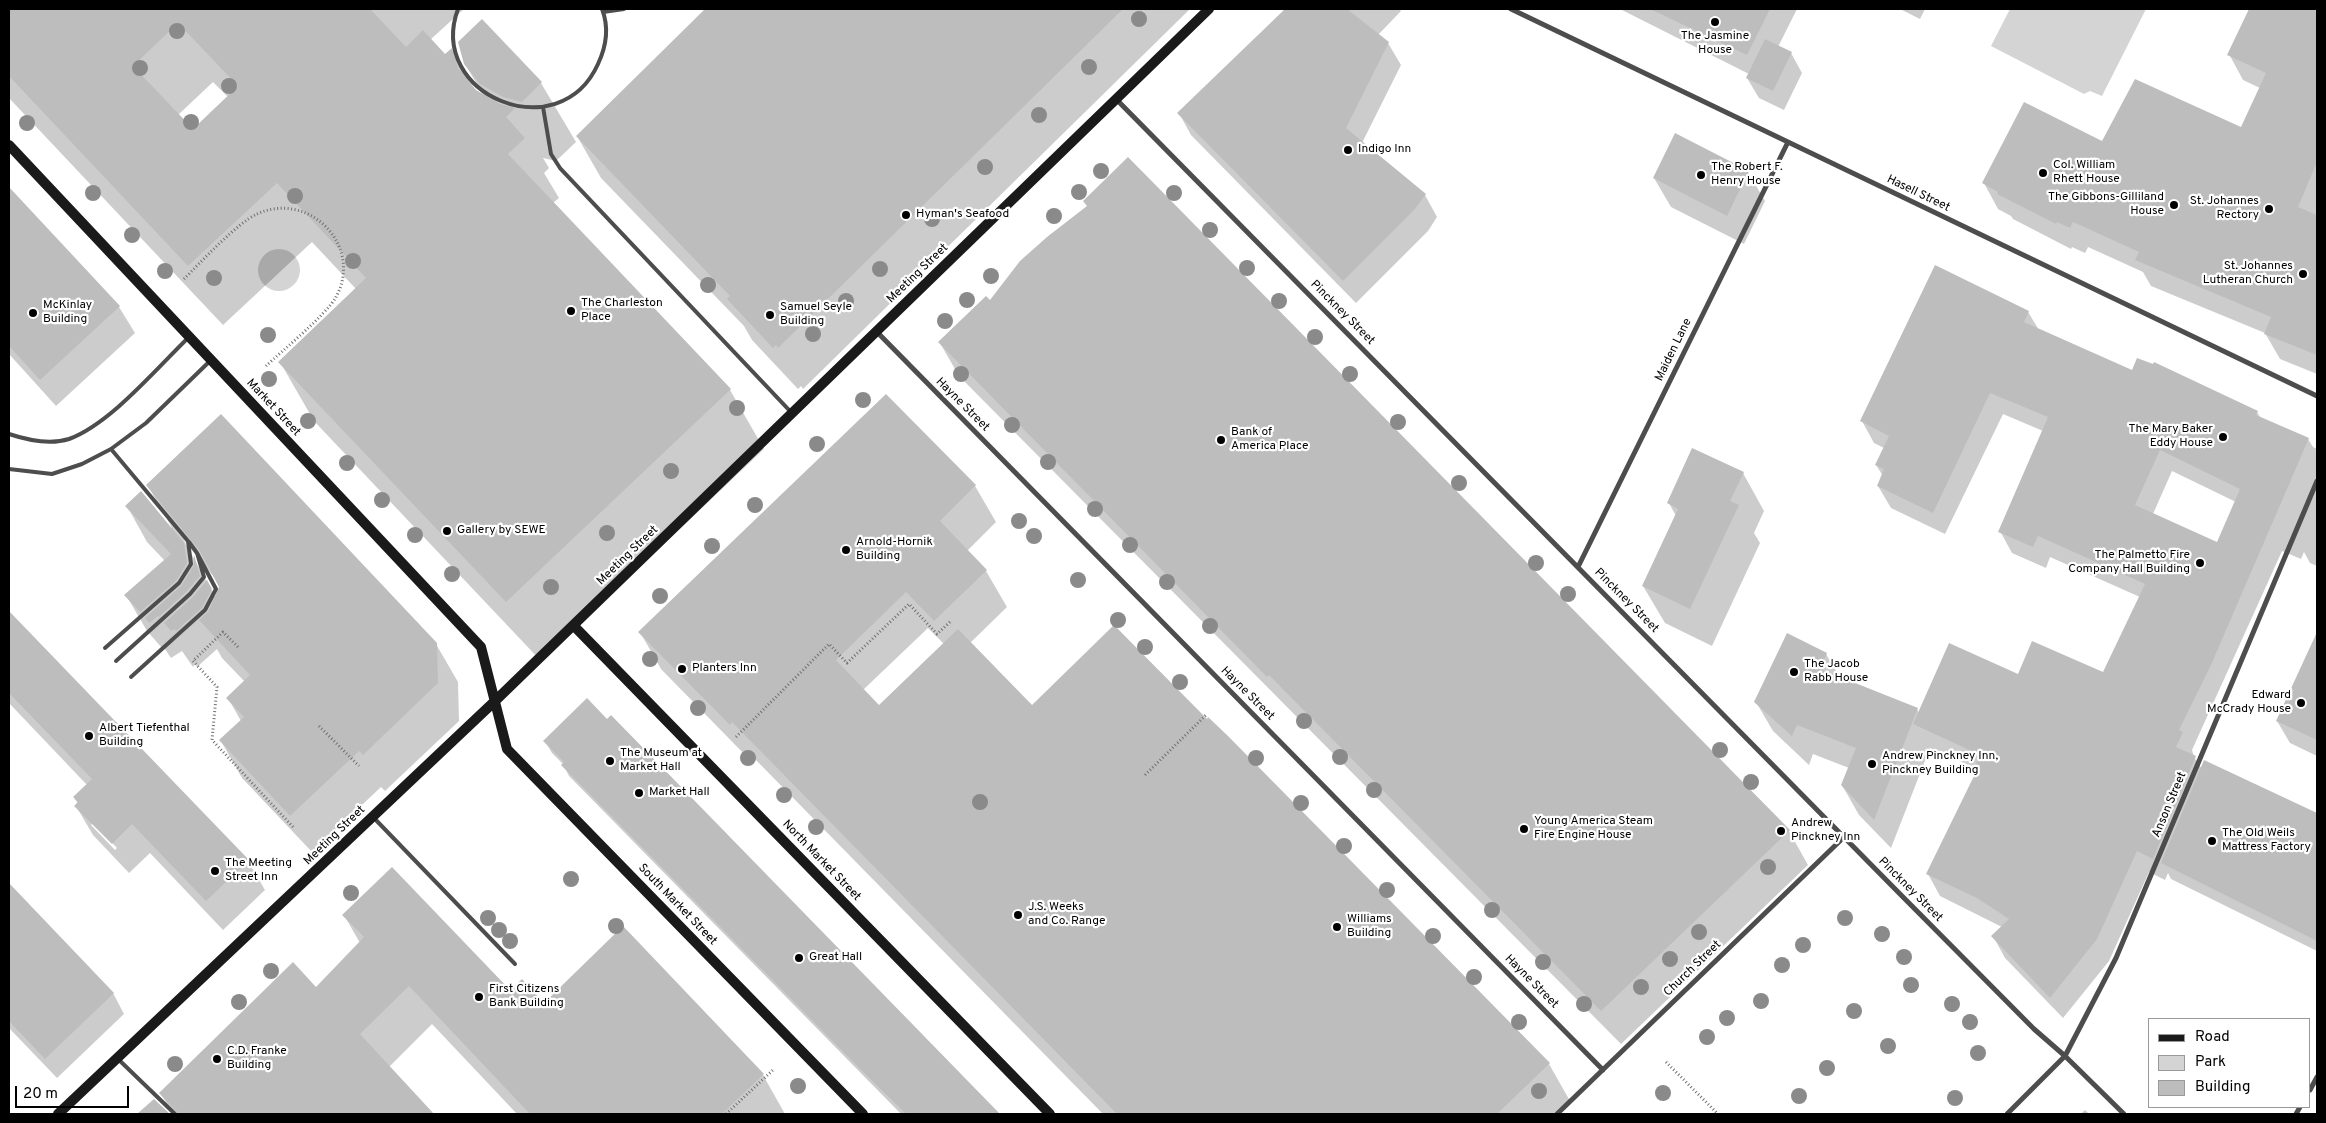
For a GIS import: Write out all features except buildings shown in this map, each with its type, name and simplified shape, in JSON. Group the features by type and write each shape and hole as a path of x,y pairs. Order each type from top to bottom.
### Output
{"street":[{"name":"Meeting Street","path":"58,1114 495,702 1209,9"},
{"name":"Hasell Street","path":"1510,9 2317,396"},
{"name":"Pinckney Street","path":"1116,99 2034,1029 2065,1056 2124,1114"},
{"name":"Maiden Lane","path":"1578,567 1788,142"},
{"name":"Market Street","path":"9,145 481,647 495,702"},
{"name":"Hayne Street","path":"876,332 1603,1070"},
{"name":"Anson Street","path":"2007,1114 2065,1056 2116,958 2317,481"},
{"name":"North Market Street","path":"574,626 1050,1114"},
{"name":"South Market Street","path":"495,702 507,749 863,1114"},
{"name":"Church Street","path":"1557,1114 1844,837"},
{"path":"2311,1088 2317,1077"}],"lane":[{"path":"458,9 455,16 454,38 458,59 468,77 483,92 501,103 522,108 543,107 563,101 580,90 594,73 602,54 606,34 602,10 624,9"},
{"path":"543,107 551,154 560,168 793,414"},
{"path":"9,434 46,442 68,439 83,431 108,415 190,336"},
{"path":"9,469 52,474 82,464 111,449 146,423 211,360"},
{"path":"111,449 188,541 197,553 216,589 205,610 131,677"},
{"path":"105,648 179,583 191,564 188,541"},
{"path":"116,661 190,594 204,577 197,553"},
{"path":"373,817 515,964"},
{"path":"118,1059 175,1114"}],"path":[{"path":"184,279 241,225 256,214 274,208 293,208 311,214 326,225 337,240 343,258 342,278 336,297 266,366"},
{"path":"736,737 829,644 847,663 909,604 938,634 950,621"},
{"path":"238,647 223,632 192,661 217,687 212,740 294,828"},
{"path":"1145,776 1207,714"},
{"path":"319,726 359,766"},
{"path":"1666,1062 1718,1114"},
{"path":"726,1114 773,1070"}],"green space":[{"path":"2010,9 2146,9 2102,96 2090,91 2084,94 1991,46"},
{"path":"283,249 291,252 297,258 300,270 297,282 291,288 275,291 267,288 261,282 258,266 261,258 267,252"}],"place":[{"name":"The Jasmine House","path":"1715,22"},
{"name":"Indigo Inn","path":"1348,150"},
{"name":"Col. William Rhett House","path":"2043,173"},
{"name":"The Robert F. Henry House","path":"1701,175"},
{"name":"The Gibbons-Gilliland House","path":"2174,205"},
{"name":"St. Johannes Rectory","path":"2269,209"},
{"name":"Hyman's Seafood","path":"906,215"},
{"name":"St. Johannes Lutheran Church","path":"2303,274"},
{"name":"The Charleston Place","path":"571,311"},
{"name":"McKinlay Building","path":"33,313"},
{"name":"Samuel Seyle Building","path":"770,315"},
{"name":"The Mary Baker Eddy House","path":"2223,437"},
{"name":"Bank of America Place","path":"1221,440"},
{"name":"Gallery by SEWE","path":"447,531"},
{"name":"Arnold-Hornik Building","path":"846,550"},
{"name":"The Palmetto Fire Company Hall Building","path":"2200,563"},
{"name":"Planters Inn","path":"682,669"},
{"name":"The Jacob Rabb House","path":"1794,672"},
{"name":"Edward McCrady House","path":"2301,703"},
{"name":"Albert Tiefenthal Building","path":"89,736"},
{"name":"The Museum at Market Hall","path":"610,761"},
{"name":"Andrew Pinckney Inn, Pinckney Building","path":"1872,764"},
{"name":"Market Hall","path":"639,793"},
{"name":"Young America Steam Fire Engine House","path":"1524,829"},
{"name":"Andrew Pinckney Inn","path":"1781,831"},
{"name":"The Old Weils Mattress Factory","path":"2212,841"},
{"name":"The Meeting Street Inn","path":"215,871"},
{"name":"J.S. Weeks and Co. Range","path":"1018,915"},
{"name":"Williams Building","path":"1337,927"},
{"name":"Great Hall","path":"799,958"},
{"name":"First Citizens Bank Building","path":"479,997"},
{"name":"C.D. Franke Building","path":"217,1059"}]}
